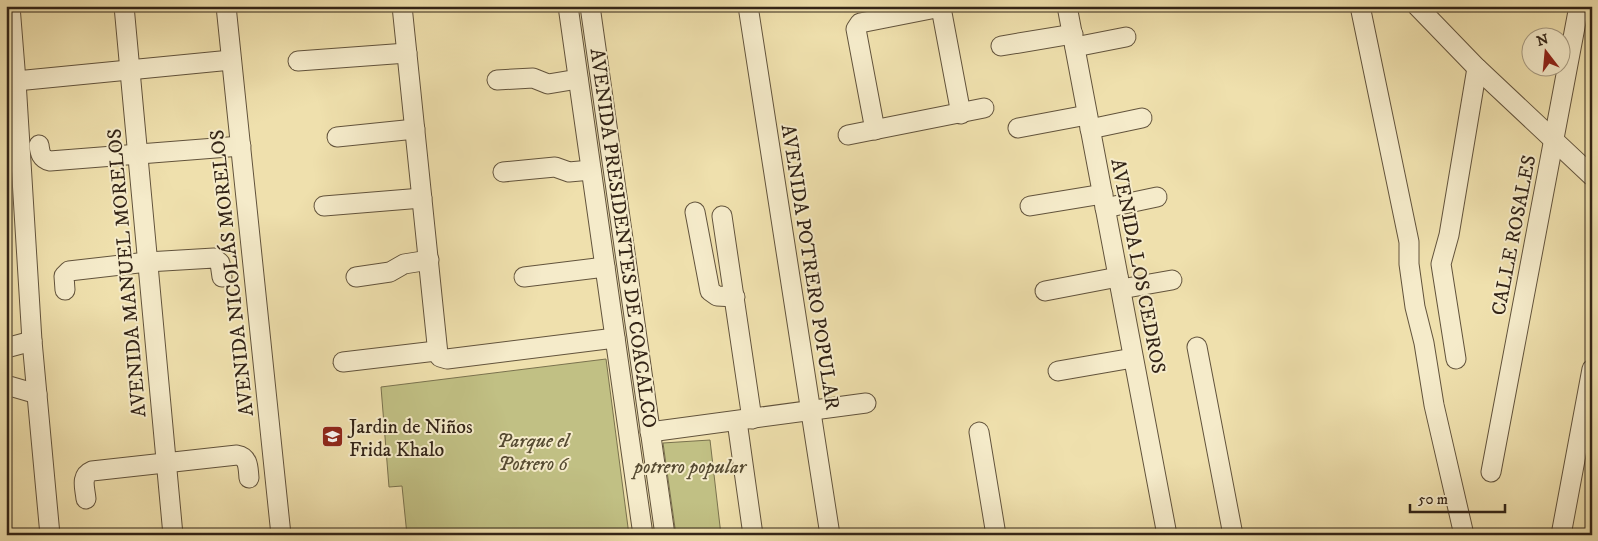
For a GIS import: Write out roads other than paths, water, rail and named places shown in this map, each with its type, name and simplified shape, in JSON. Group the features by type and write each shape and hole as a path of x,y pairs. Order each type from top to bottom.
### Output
{"street":[{"name":"AVENIDA MANUEL MORELOS","path":"124,6 172,535"},
{"name":"AVENIDA NICOLÁS MORELOS","path":"226,6 281,535"},
{"path":"402,6 438,354"},
{"name":"AVENIDA PRESIDENTES DE COACALCO","path":"568,6 643,535"},
{"name":"AVENIDA PRESIDENTES DE COACALCO","path":"590,6 665,535"},
{"name":"AVENIDA POTRERO POPULAR","path":"748,6 830,535"},
{"name":"AVENIDA LOS CEDROS","path":"1067,6 1167,535"},
{"path":"1360,6 1409,242 1413,297 1424,343 1434,405 1464,535"},
{"path":"1417,6 1477,68 1592,176"},
{"name":"CALLE ROSALES","path":"1491,472 1580,6"},
{"path":"874,130 856,29 860,23 893,11 936,8 942,13 961,114"},
{"path":"9,16 16,81 32,341 50,535"},
{"path":"1001,46 1126,37"},
{"path":"298,61 407,52"},
{"path":"16,81 231,60"},
{"path":"1456,359 1441,261 1449,235 1477,68"},
{"path":"497,80 533,78 548,84 578,79"},
{"path":"848,135 984,108"},
{"path":"1018,128 1142,118"},
{"path":"337,137 415,129"},
{"path":"39,145 41,156 50,161 241,146"},
{"path":"502,172 555,167 569,172 591,170"},
{"path":"1030,206 1157,197"},
{"path":"324,206 422,198"},
{"path":"695,212 710,291 717,296 735,297"},
{"path":"722,216 735,297 753,535"},
{"path":"65,290 64,276 69,271 147,262 214,258 220,263 222,277"},
{"path":"356,277 390,272 404,264 428,260"},
{"path":"524,277 605,267"},
{"path":"1045,291 1119,283 1172,280"},
{"path":"343,362 438,354 447,359 615,338"},
{"path":"6,348 32,341"},
{"name":"AVENIDA LOS CEDROS","path":"1197,347 1233,535"},
{"path":"1058,371 1133,358"},
{"path":"1561,535 1592,369"},
{"path":"6,384 37,394"},
{"path":"650,432 866,404"},
{"path":"978,432 996,535"},
{"path":"86,499 84,482 86,474 89,472 241,456 246,460 249,478"},
{"path":"640,510 661,508"}],"place":[{"name":"Jardin de Niños Frida Khalo","path":"333,437"}],"park label":[{"name":"Parque el Potrero 6","path":"533,452"},
{"name":"potrero popular","path":"690,466"}]}
